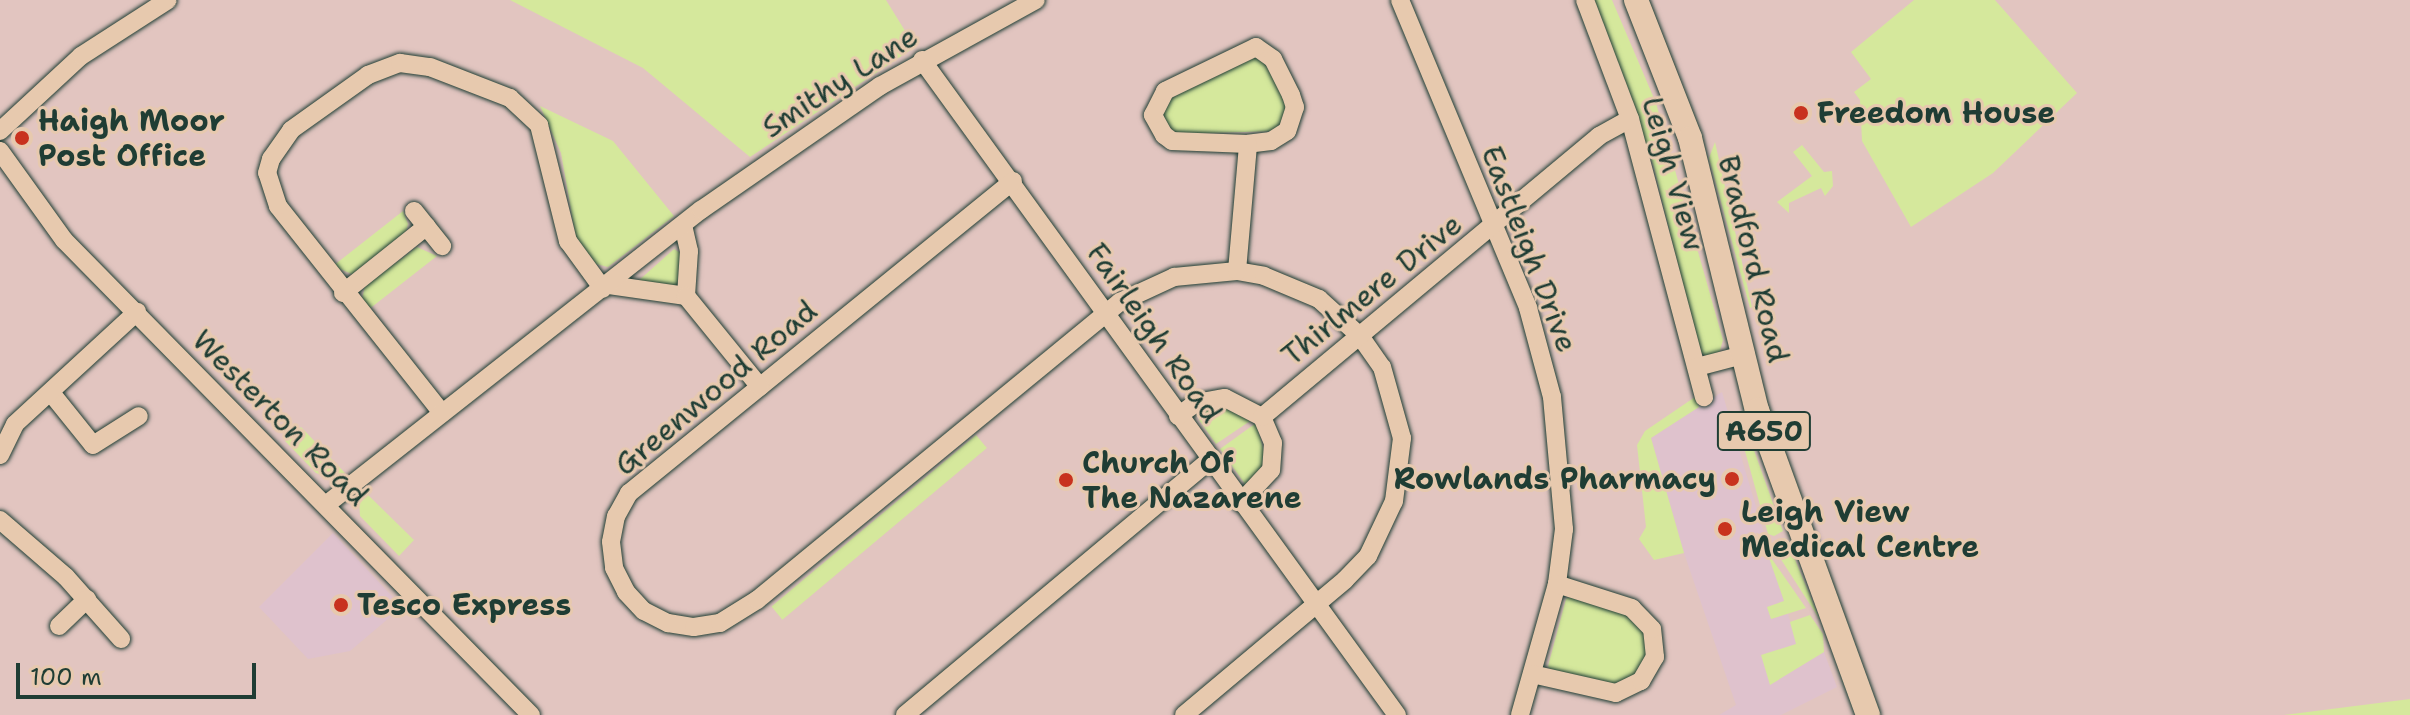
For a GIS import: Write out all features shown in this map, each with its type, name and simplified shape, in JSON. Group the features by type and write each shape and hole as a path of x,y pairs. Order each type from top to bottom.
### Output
{"main road":[{"name":"Bradford Road","path":"1636,0 1646,11 1690,138 1743,355 1792,514 1868,715"}],"street":[{"path":"0,131 81,56 168,0"},
{"name":"Smithy Lane","path":"327,504 683,225 922,60 1036,0"},
{"name":"Eastleigh Drive","path":"1400,0 1491,228 1528,308 1552,397 1564,491 1557,584 1520,715"},
{"name":"Leigh View","path":"1585,0 1630,119 1704,397"},
{"path":"1256,47 1265,51 1291,95 1294,119 1287,131 1271,141 1248,144 1172,141 1156,126 1153,107 1165,91 1235,53 1256,47"},
{"name":"Fairleigh Road","path":"922,60 1013,181 1209,461 1397,715"},
{"path":"442,413 343,293 278,206 267,173 271,159 291,130 368,75 400,63 430,67 510,98 529,113 546,140 568,241 606,287 686,296"},
{"name":"Thirlmere Drive","path":"1262,417 1599,136 1630,119"},
{"path":"1237,271 1248,144"},
{"name":"Westerton Road","path":"0,151 48,221 531,715"},
{"name":"Greenwood Road","path":"1013,181 629,493 616,516 611,542 614,568 626,592 644,611 668,623 694,627 720,623 743,611 1105,312 1174,277 1237,271 1296,286 1360,336 1382,367 1395,404 1402,438 1394,501 1368,556 1317,604 1184,715"},
{"path":"414,211 442,246"},
{"path":"683,225 689,251 686,296 760,387"},
{"path":"343,293 427,226"},
{"path":"2,450 7,418 52,394 137,312"},
{"path":"1697,367 1743,355"},
{"path":"52,394 93,445 139,416"},
{"path":"1178,416 1196,403 1225,398 1262,417 1273,443 1271,470 1240,503"},
{"path":"905,715 1209,461"},
{"path":"0,520 87,599 121,639"},
{"path":"1532,674 1616,693 1641,681 1655,657 1652,629 1632,608 1557,584"},
{"path":"59,626 87,599"}],"shaded area":[{"path":"1722,392 1784,601 1767,607 1771,619 1788,614 1797,644 1769,685 1824,652 1837,687 1781,715 1719,715 1736,705 1684,553 1651,438"},
{"path":"333,533 402,607 350,651 308,659 259,607"}],"green space":[{"path":"510,0 886,0 915,47 750,157 643,68"},
{"path":"1593,0 1612,0 1656,103 1723,340 1719,354 1705,356 1699,350 1654,167"},
{"path":"1914,0 1995,0 2077,93 1993,173 1911,227 1862,141 1860,100 1854,92 1871,79 1851,52"},
{"path":"1251,54 1265,61 1288,105 1289,115 1277,131 1171,134 1159,108 1163,100"},
{"path":"540,106 613,141 674,216 608,267 596,264 576,238 561,153"},
{"path":"1715,142 1752,307 1750,308 1709,158"},
{"path":"1802,145 1824,172 1832,171 1833,186 1825,196 1821,188 1789,203 1789,213 1777,202 1812,176 1793,152"},
{"path":"403,211 408,224 405,236 354,275 333,266"},
{"path":"417,247 437,256 368,310 362,299 365,286"},
{"path":"674,249 682,254 677,287 637,282"},
{"path":"1695,397 1699,407 1651,438 1684,553 1654,560 1639,539 1646,527 1637,445 1645,431"},
{"path":"1213,408 1227,408 1253,419 1216,444 1199,420 1200,414"},
{"path":"1256,423 1266,459 1252,484 1245,484 1220,449"},
{"path":"301,427 345,473 330,478 316,473 285,441"},
{"path":"1747,431 1783,531 1774,536 1768,534 1740,433"},
{"path":"976,435 987,448 782,620 771,607"},
{"path":"365,492 414,540 399,556 360,516 359,500"},
{"path":"1784,538 1787,540 1820,620 1773,547"},
{"path":"1767,552 1806,608 1771,619 1767,607 1784,601"},
{"path":"1571,596 1633,617 1647,638 1648,651 1638,674 1616,685 1553,674 1548,666 1566,599"},
{"path":"1810,615 1823,634 1824,652 1770,685 1761,655 1796,644 1790,622"},
{"path":"2410,699 2410,715 2284,715"}],"place":[{"name":"Freedom House","path":"1801,113"},
{"name":"Haigh Moor Post Office","path":"22,138"},
{"name":"Rowlands Pharmacy","path":"1732,479"},
{"name":"Church Of The Nazarene","path":"1066,480"},
{"name":"Leigh View Medical Centre","path":"1725,529"},
{"name":"Tesco Express","path":"341,605"}]}
